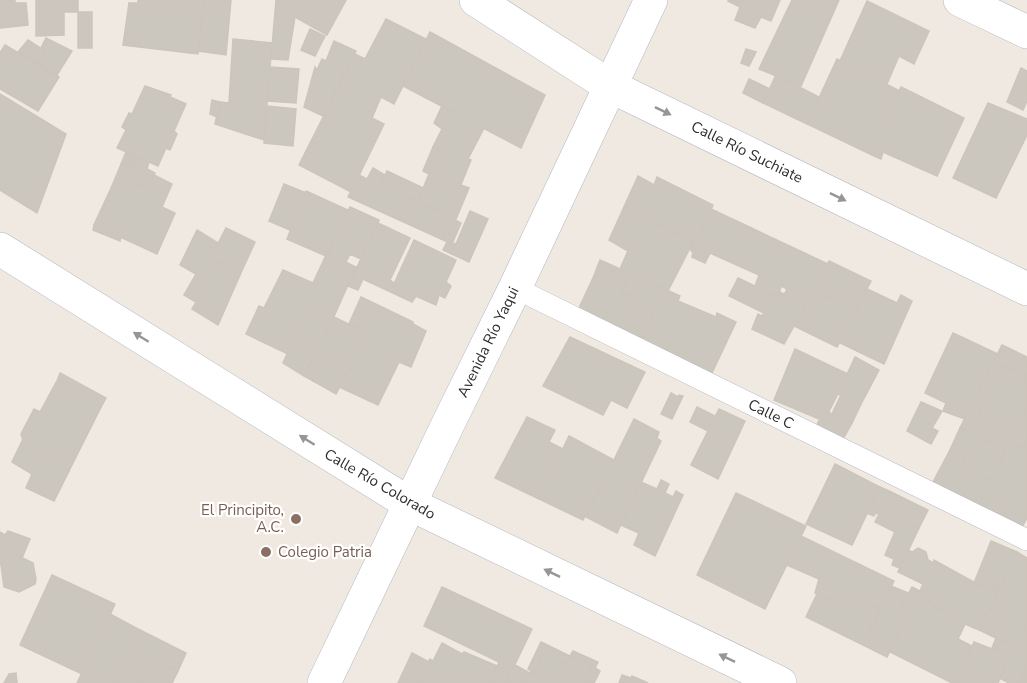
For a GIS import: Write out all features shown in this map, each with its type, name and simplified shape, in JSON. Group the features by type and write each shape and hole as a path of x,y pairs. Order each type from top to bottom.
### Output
{"street":[{"name":"Calle Río Suchiate","path":"476,0 610,86 1027,289"},
{"name":"Avenida Río Yaqui","path":"324,683 651,0"},
{"path":"960,0 1027,32"},
{"name":"Calle Río Colorado","path":"0,249 410,504 780,683"}],"lane":[{"name":"Calle C","path":"515,288 1027,540"}],"building":[{"path":"0,0 26,3 28,25 0,28"},
{"path":"36,0 78,0 78,12 64,12 64,35 36,36"},
{"path":"138,0 204,0 198,54 123,45 129,3 138,3"},
{"path":"204,0 231,0 226,55 199,51"},
{"path":"276,0 296,0 289,15 295,15 295,17 288,60 271,59"},
{"path":"296,0 346,0 327,35 295,15 289,15"},
{"path":"729,0 780,0 771,21 761,17 755,28 735,20 740,7"},
{"path":"792,0 839,0 801,86 759,69"},
{"path":"867,1 929,31 914,64 899,56 887,84 840,61"},
{"path":"78,12 92,12 92,48 78,48"},
{"path":"386,19 426,39 394,104 381,97 372,118 384,124 351,192 299,165 355,54 365,59"},
{"path":"310,29 325,36 315,56 301,50"},
{"path":"430,32 545,95 521,148 403,86"},
{"path":"46,38 72,51 57,75 37,63 45,51 41,48"},
{"path":"233,39 272,43 264,140 215,124 220,102 229,103"},
{"path":"28,40 45,51 37,63 18,52"},
{"path":"334,41 356,51 323,116 304,107 315,67 317,70 322,59 326,61"},
{"path":"5,45 59,77 38,111 0,89 0,53"},
{"path":"746,49 756,52 749,66 741,63"},
{"path":"837,59 900,91 872,155 807,124"},
{"path":"270,67 299,69 296,103 268,101"},
{"path":"1021,68 1027,71 1027,101 1023,110 1007,102"},
{"path":"776,75 819,97 807,124 763,103"},
{"path":"749,79 770,89 763,103 743,93"},
{"path":"145,86 171,95 170,97 186,104 174,131 177,134 170,150 166,148 158,166 117,148 126,130 122,127 129,113 132,114"},
{"path":"901,87 964,118 937,176 883,152 881,159 872,155"},
{"path":"0,94 66,134 37,213 0,190"},
{"path":"212,100 220,102 217,117 210,114"},
{"path":"988,103 1027,119 1027,135 996,198 953,178"},
{"path":"267,106 296,109 293,146 264,143"},
{"path":"442,106 484,128 468,159 471,160 460,187 442,178 453,157 433,147 442,129 434,123"},
{"path":"433,147 453,157 442,178 460,187 461,185 469,188 456,219 418,201 429,174 423,171"},
{"path":"126,152 132,155 127,165 133,168 138,157 149,162 147,169 155,173 148,188 128,180 124,191 112,186"},
{"path":"132,155 138,157 133,168 127,165"},
{"path":"373,168 385,175 381,185 461,223 452,244 348,197 359,175 367,179"},
{"path":"387,171 423,188 418,201 381,185"},
{"path":"154,175 172,184 162,207 175,213 157,254 94,225 112,186 124,191 128,180 148,188"},
{"path":"638,176 654,185 657,177 713,205 696,243 624,207"},
{"path":"284,184 306,193 290,230 269,221"},
{"path":"306,191 348,210 326,256 287,239"},
{"path":"350,207 379,220 361,259 350,254 346,262 328,253"},
{"path":"624,207 693,242 668,291 620,269 628,251 609,240"},
{"path":"711,209 828,264 805,306 784,295 787,289 781,286 778,297 755,286 759,275 710,253 705,263 692,257 693,253 690,249 693,242 696,243"},
{"path":"470,211 488,219 469,262 443,250 447,242 456,244"},
{"path":"378,223 410,238 390,280 394,283 393,286 416,296 412,302 363,279 358,290 348,286"},
{"path":"94,225 121,237 120,241 93,230"},
{"path":"226,228 255,242 240,275 211,257"},
{"path":"197,230 218,243 211,257 240,275 218,325 192,309 196,302 184,295 196,274 180,265"},
{"path":"414,240 456,260 446,282 451,286 445,298 439,295 436,305 393,286"},
{"path":"327,253 356,267 335,314 311,303 288,354 246,334 259,306 264,308 283,270 313,283"},
{"path":"600,260 680,296 678,301 716,317 717,313 736,322 711,375 641,340 656,308 621,293 627,279 614,272 604,272 593,278"},
{"path":"829,261 871,281 856,310 814,290"},
{"path":"604,272 614,272 627,279 621,293 637,300 635,304 631,302 628,307 633,309 623,331 579,308 593,278"},
{"path":"738,278 778,297 768,319 762,316 764,313 729,296"},
{"path":"867,289 897,303 901,295 912,301 884,364 840,343"},
{"path":"814,290 857,311 837,347 794,326"},
{"path":"780,292 805,306 784,344 752,329 758,314 768,319"},
{"path":"361,297 413,322 426,331 411,367 399,362 378,405 339,387 354,363 349,361 363,331 349,324"},
{"path":"637,299 656,308 641,340 623,331 633,309 628,307 631,302 635,304"},
{"path":"311,303 335,314 304,376 283,363"},
{"path":"334,317 363,331 349,361 354,363 347,375 323,359 313,381 304,376"},
{"path":"953,333 998,354 965,419 943,411 946,403 925,393"},
{"path":"570,337 645,372 627,408 611,400 603,415 543,386"},
{"path":"1002,345 1027,357 1027,376 1003,365 978,414 1016,431 1007,450 960,428"},
{"path":"795,349 848,374 824,421 774,400"},
{"path":"855,357 879,370 861,404 838,394"},
{"path":"323,359 346,374 336,394 313,381"},
{"path":"1003,365 1027,376 1027,409 1016,431 978,414"},
{"path":"60,373 106,398 101,407 79,396 81,391 58,379"},
{"path":"58,379 81,391 79,396 101,407 69,471 47,458 49,453 23,440 21,434 34,409 40,412"},
{"path":"671,393 678,397 683,396 672,419 661,414"},
{"path":"841,395 861,404 852,423 832,414"},
{"path":"921,402 942,411 932,428 938,431 931,444 907,431"},
{"path":"697,407 715,416 708,431 690,422"},
{"path":"719,409 745,421 718,479 691,465"},
{"path":"1027,409 1027,439 1023,448 1010,442"},
{"path":"828,412 852,423 843,439 816,426 820,419 824,421"},
{"path":"527,417 555,430 549,442 563,449 539,499 495,478"},
{"path":"634,419 659,432 657,438 661,441 617,533 586,517"},
{"path":"960,428 1007,450 991,481 960,466 965,457 950,450"},
{"path":"569,436 614,460 583,520 539,499"},
{"path":"23,439 49,453 47,458 69,471 54,501 26,488 32,474 12,462"},
{"path":"1027,439 1027,518 1021,529 1002,520 1007,508 983,496 1010,442 1023,448"},
{"path":"950,450 965,457 960,466 991,481 978,507 932,484"},
{"path":"835,464 880,487 852,545 806,524"},
{"path":"661,480 669,484 665,493 673,497 676,491 683,495 655,556 634,545 639,533 621,525 641,482 657,489"},
{"path":"880,487 891,492 883,510 878,508 874,516 867,513"},
{"path":"891,492 928,510 919,528 900,520 895,532 875,522 879,514 875,513 878,508 883,510"},
{"path":"736,493 806,526 765,609 697,575"},
{"path":"983,496 1007,508 1002,520 978,507"},
{"path":"900,520 919,528 900,568 892,565 894,559 885,555"},
{"path":"8,531 30,539 22,558 0,547 0,532 5,535"},
{"path":"801,536 894,581 880,609 854,598 849,609 815,593 819,579 787,565"},
{"path":"991,541 1017,552 997,593 994,592 995,586 986,582 981,586 974,583"},
{"path":"0,547 33,563 35,584 19,592 4,587"},
{"path":"918,548 926,552 928,560 933,563 934,560 981,586 986,582 995,586 994,592 997,593 979,630 933,605 920,591 923,584 898,572 908,550 912,552"},
{"path":"1017,552 1027,558 1027,627 990,609"},
{"path":"52,575 115,604 82,674 20,645"},
{"path":"891,586 908,593 900,610 908,614 887,657 863,645"},
{"path":"442,587 532,629 506,683 489,683 499,662 424,626"},
{"path":"912,587 920,591 933,605 965,624 958,639 972,646 955,683 890,652 908,614 900,610"},
{"path":"817,594 849,609 854,598 880,609 863,645 806,617"},
{"path":"990,609 1027,627 1027,667 1020,683 1009,683 999,678 1013,645 1002,640 997,651 992,648 996,638 979,630"},
{"path":"110,614 140,630 114,683 77,683"},
{"path":"140,630 186,653 178,671 148,657 145,664 127,657"},
{"path":"1002,640 1013,645 998,683 955,683 974,642 997,651"},
{"path":"541,642 570,656 566,664 544,653 534,675 528,669"},
{"path":"442,643 462,654 464,652 497,666 489,683 421,683 431,663 428,662 430,659 433,661"},
{"path":"573,651 598,662 595,668 570,656"},
{"path":"412,653 431,663 421,683 398,683"},
{"path":"544,653 566,664 570,656 592,666 584,683 526,683 530,673 534,675"},
{"path":"127,657 145,664 136,683 114,683"},
{"path":"148,657 178,671 172,683 136,683"},
{"path":"515,665 530,673 526,683 506,683"},
{"path":"592,666 600,671 594,683 584,683"},
{"path":"1027,667 1027,683 1020,683"},
{"path":"16,673 17,683 4,683 9,674"},
{"path":"622,675 631,678 632,676 648,683 619,683"}],"place":[{"name":"El Principito, A.C.","path":"296,519"},
{"name":"Colegio Patria","path":"266,552"}]}
